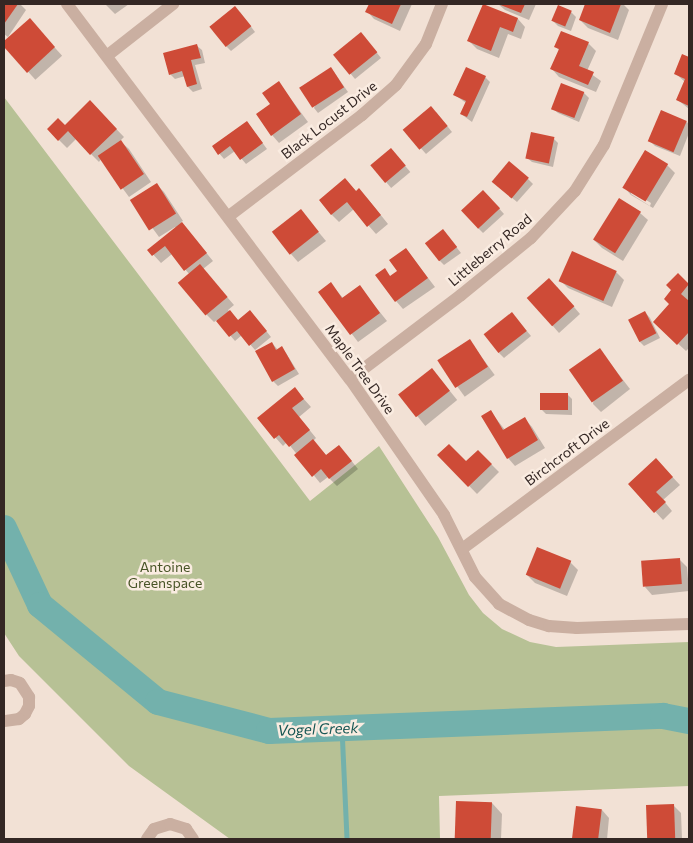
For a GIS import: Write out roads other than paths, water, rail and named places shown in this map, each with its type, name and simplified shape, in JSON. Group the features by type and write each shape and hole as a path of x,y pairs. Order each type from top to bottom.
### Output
{"street":[{"name":"Maple Tree Drive","path":"67,4 108,55 350,379 444,515 476,577 499,604 529,620 549,626 576,628 689,624"},
{"path":"108,55 173,4"},
{"name":"Black Locust Drive","path":"229,216 362,116 396,85 426,44 442,4"},
{"name":"Littleberry Road","path":"350,379 461,295 531,238 575,191 604,145 662,4"},
{"name":"Birchcroft Drive","path":"462,549 689,380"},
{"path":"4,681 12,680 20,683 29,697 29,706 25,714 18,720 4,721"},
{"path":"147,839 154,829 170,824 186,829 193,839"}],"waterway":[{"name":"Vogel Creek","path":"4,528 40,605 158,702 269,731 663,716 689,721"},
{"path":"342,728 347,839"}],"park label":[{"name":"Antoine Greenspace","path":"165,576"}]}
